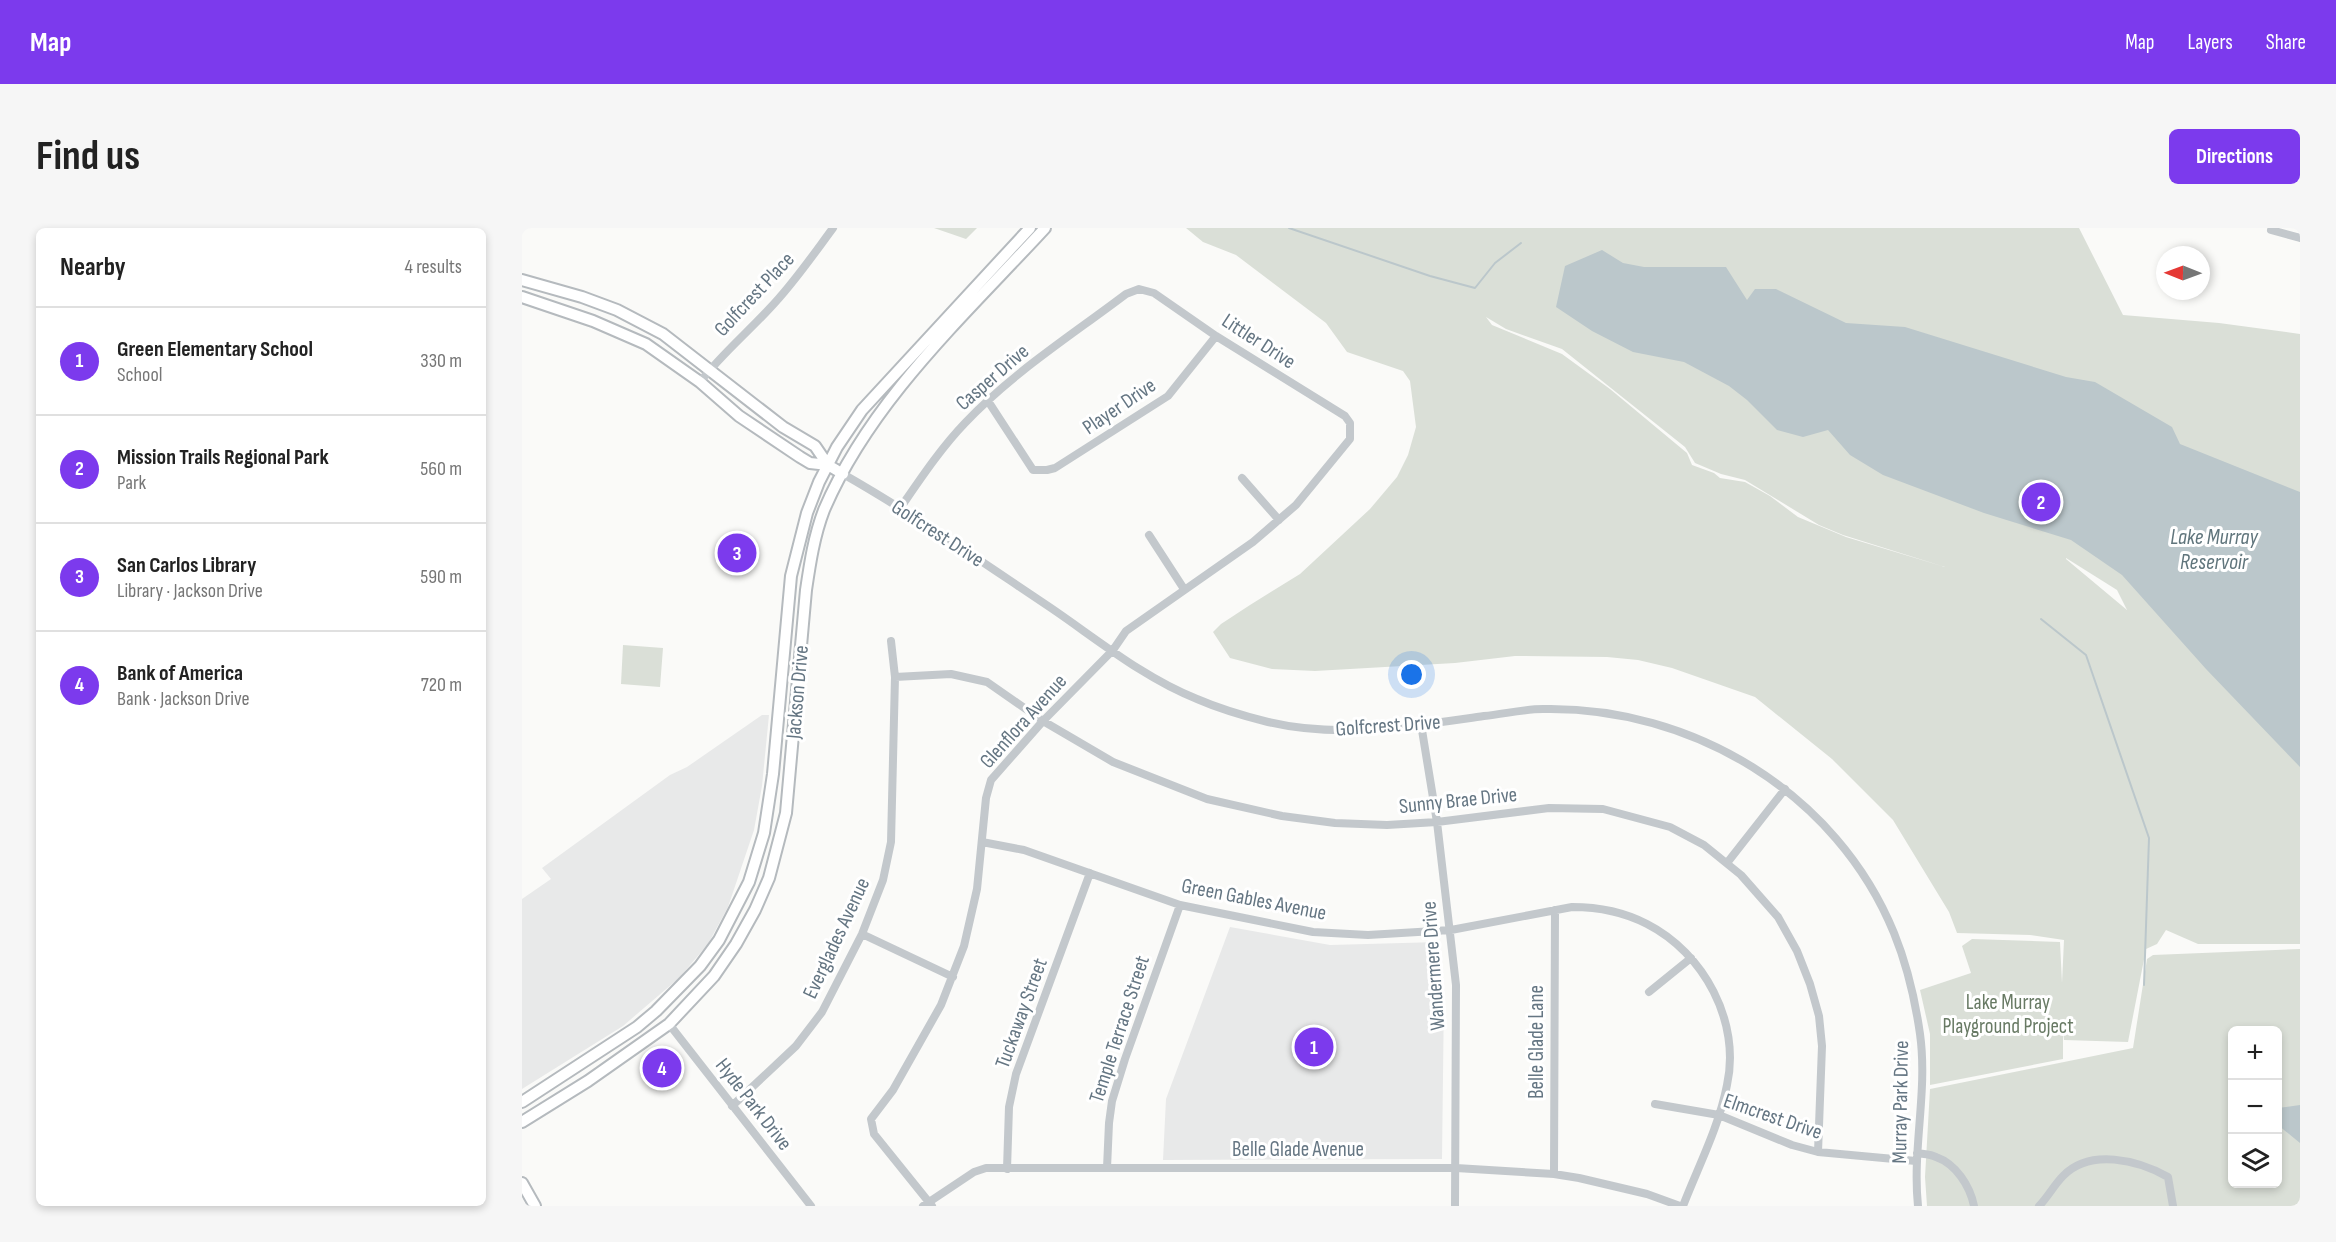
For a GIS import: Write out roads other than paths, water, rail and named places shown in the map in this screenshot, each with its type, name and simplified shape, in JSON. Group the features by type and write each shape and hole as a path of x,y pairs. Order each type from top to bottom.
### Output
{"main road":[{"name":"Jackson Drive","path":"522,1102 630,1032 656,1011 700,966 719,940 749,882 764,833 773,774 791,576 807,513 837,447 862,410 1030,228"},
{"name":"Jackson Drive","path":"522,1122 588,1081 669,1024 714,976 736,944 769,878 786,813 806,590 811,555 824,511 851,455 875,420 952,328 1045,228"},
{"name":"Golfcrest Drive","path":"522,280 582,297 632,316 663,334 783,427 815,446 828,465"},
{"name":"Golfcrest Drive","path":"522,297 593,321 646,344 700,382 739,416 800,457 810,463 828,465 843,474"},
{"path":"669,1024 680,988"},
{"path":"653,1036 656,1011"},
{"path":"522,1183 536,1206"}],"street":[{"name":"Golfcrest Place","path":"700,382 709,369 792,285 833,228"},
{"path":"2271,230 2300,238"},
{"name":"Littler Drive","path":"1126,294 1138,289 1154,292 1216,336 1345,416 1350,423 1351,430 1346,446"},
{"name":"Casper Drive","path":"901,507 957,432 988,401 1126,294"},
{"name":"Player Drive","path":"988,401 1033,470 1055,468 1168,396 1216,336"},
{"name":"Glenflora Avenue","path":"928,1205 874,1134 871,1119 893,1090 941,1005 953,977 964,946 977,889 986,798 992,780 1043,721 1113,650 1126,631 1253,542 1296,505 1346,446"},
{"name":"Golfcrest Drive","path":"843,474 901,507 1144,672 1194,699 1236,714 1274,723 1351,731 1540,709 1622,714 1682,730 1731,752 1785,789"},
{"path":"1242,478 1279,520"},
{"path":"1149,535 1184,589"},
{"name":"Everglades Avenue","path":"732,1106 796,1046 822,1012 862,934 883,880 891,842 895,677 891,641"},
{"name":"Sunny Brae Drive","path":"895,677 951,674 987,682 1043,721 1113,762 1207,799 1282,816 1335,823 1387,825 1437,822 1549,808 1602,808 1670,827 1704,845 1742,874 1778,917 1797,951 1819,1016 1822,1046 1818,1152"},
{"name":"Wandermere Drive","path":"1422,724 1437,822 1456,985 1455,1206"},
{"path":"1727,863 1785,789"},
{"name":"Murray Park Drive","path":"1785,789 1815,816 1849,855 1880,903 1894,933 1911,984 1921,1039 1922,1094 1917,1157 1918,1206"},
{"name":"Green Gables Avenue","path":"982,842 1024,850 1180,905 1313,932 1368,935 1451,930 1572,907 1592,907 1631,917 1659,932 1678,945 1691,958 1705,975 1715,993 1728,1034 1730,1052 1728,1084 1719,1115 1681,1206"},
{"name":"Tuckaway Street","path":"1007,1169 1009,1107 1016,1074 1090,873"},
{"name":"Temple Terrace Street","path":"1107,1168 1108,1123 1112,1101 1180,905"},
{"name":"Belle Glade Lane","path":"1554,1174 1555,910"},
{"path":"862,934 953,977"},
{"path":"1649,992 1691,958"},
{"name":"Hyde Park Drive","path":"669,1024 811,1206"},
{"name":"Elmcrest Drive","path":"1655,1104 1719,1115 1792,1145 1818,1152 1936,1156 1963,1179 1974,1206"},
{"path":"2039,1206 2063,1176 2080,1164 2109,1159 2149,1167 2168,1177 2173,1206"},
{"name":"Belle Glade Avenue","path":"928,1205 974,1172 986,1168 1455,1168 1554,1174 1579,1178 1647,1194 1681,1206"}],"water":[{"name":"Lake Murray Reservoir","path":"1602,250 1623,263 1644,267 1726,267 1747,300 1755,289 1776,289 1846,323 1905,327 2066,377 2095,382 2172,427 2180,444 2300,492 2300,767 2206,669 2122,575 2071,540 1984,513 1883,475 1850,455 1828,430 1803,437 1777,430 1747,400 1729,386 1684,362 1633,352 1592,331 1556,307 1565,266"},
{"path":"2300,1105 2300,1143 2282,1128 2282,1107"}],"waterway":[{"path":"1289,228 1430,276 1475,288 1495,263 1521,243"},
{"path":"2041,619 2086,655 2149,838 2144,985"}],"place":[{"name":"Mission Trails Regional Park","path":"2041,502"},
{"name":"San Carlos Library","path":"737,553"},
{"name":"Green Elementary School","path":"1314,1047"},
{"name":"Bank of America","path":"662,1068"}],"park label":[{"name":"Lake Murray Playground Project","path":"2008,1014"}]}
